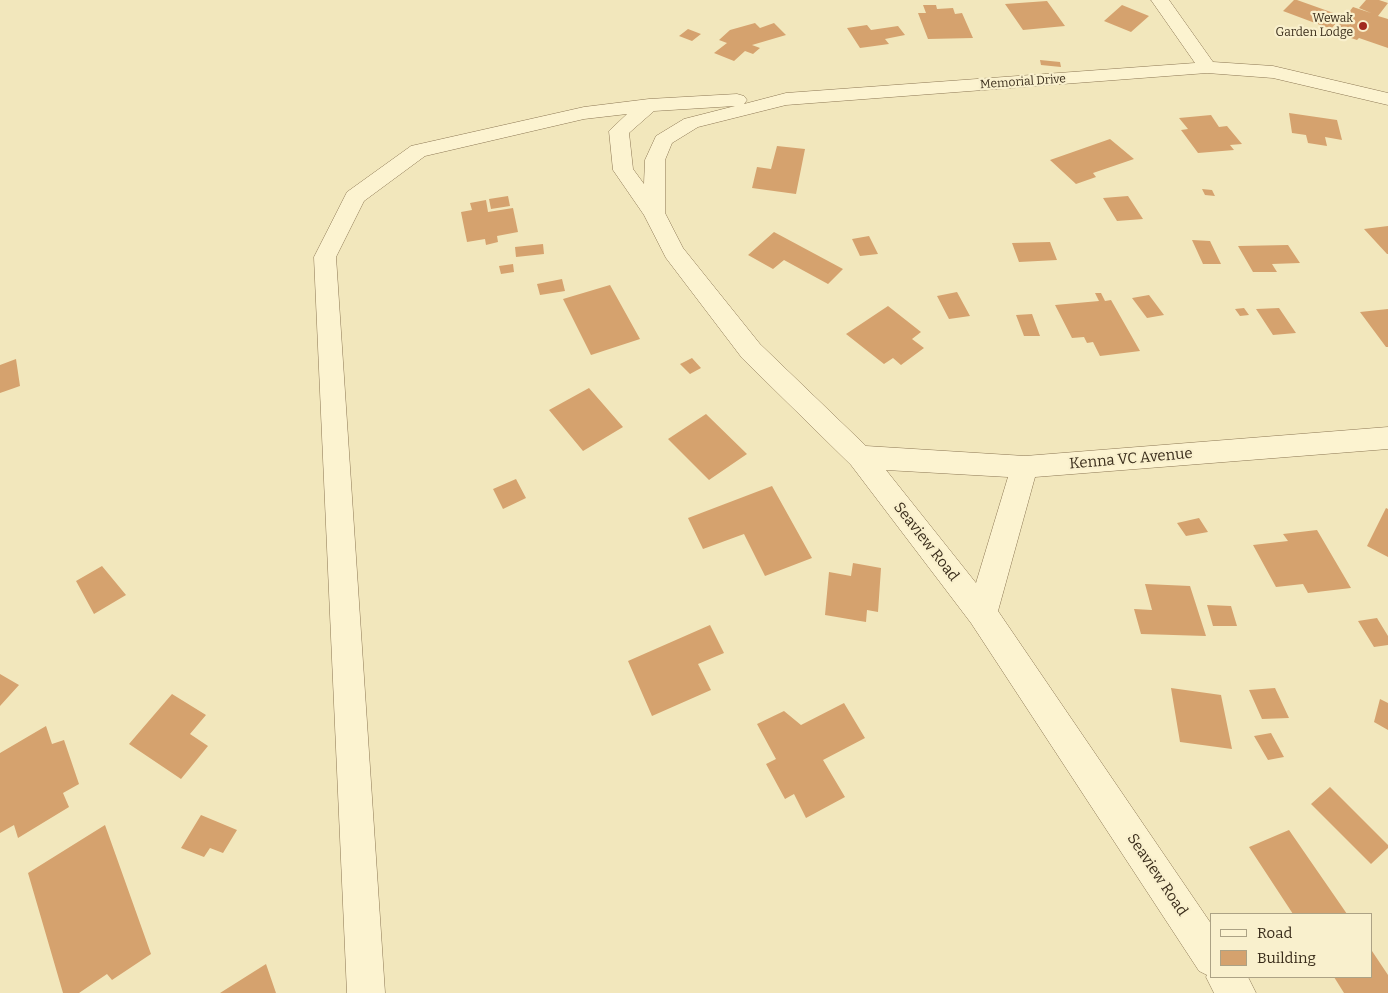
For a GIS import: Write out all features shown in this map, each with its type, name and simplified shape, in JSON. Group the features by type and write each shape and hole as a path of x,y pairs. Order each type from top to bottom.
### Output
{"street":[{"path":"1160,0 1207,67"},
{"name":"Memorial Drive","path":"661,145 691,123 786,99 1207,67 1273,72 1388,99"},
{"path":"366,993 325,257 355,197 418,151 584,113 650,105 717,100 786,99"},
{"path":"650,105 626,125 623,170 654,213"},
{"path":"584,113 654,133 661,145"},
{"name":"Seaview Road","path":"661,145 655,160 654,213 674,252 750,351 860,457 982,613 1210,955"},
{"name":"Kenna VC Avenue","path":"860,457 1025,467 1388,438"},
{"path":"982,613 1025,467"},
{"path":"1226,978 1237,993"}],"building":[{"path":"1294,0 1342,16 1331,29 1283,11"},
{"name":"Wewak Garden Lodge","path":"1366,0 1379,0 1388,3 1378,16 1388,19 1388,48 1359,38 1357,40 1333,32 1353,7 1371,13 1359,8"},
{"path":"1047,1 1065,26 1023,30 1005,4"},
{"path":"923,5 936,5 937,9 953,8 955,14 962,13 973,38 928,39 918,13 926,13"},
{"path":"1122,5 1149,16 1131,32 1104,21"},
{"path":"755,23 760,28 774,23 786,35 752,45 760,48 753,54 745,51 734,61 714,53 727,43 719,40 730,30"},
{"path":"867,25 871,30 898,26 905,35 885,39 889,44 860,48 847,28"},
{"path":"688,29 701,34 692,41 679,36"},
{"path":"1040,60 1060,62 1061,67 1041,65"},
{"path":"1289,113 1337,120 1342,140 1325,137 1327,146 1308,143 1306,135 1292,133"},
{"path":"1211,115 1219,127 1227,126 1242,144 1230,145 1234,150 1198,153 1181,130 1188,129 1179,118"},
{"path":"1110,139 1134,159 1093,173 1096,177 1076,184 1050,160"},
{"path":"777,146 805,149 796,194 752,188 757,167 771,169"},
{"path":"1202,189 1212,190 1215,196 1205,195"},
{"path":"508,196 510,206 491,209 489,199"},
{"path":"1128,196 1143,219 1117,221 1103,198"},
{"path":"486,200 488,212 513,208 518,232 497,236 498,242 486,245 485,239 467,242 461,212 472,210 470,203"},
{"path":"1388,226 1388,254 1387,254 1364,229"},
{"path":"774,232 843,269 828,284 784,260 773,269 748,255"},
{"path":"869,236 878,254 860,256 852,239"},
{"path":"1192,240 1210,241 1221,264 1203,264"},
{"path":"1050,242 1057,260 1019,262 1012,243"},
{"path":"543,244 544,254 516,257 515,247"},
{"path":"1288,245 1300,263 1272,264 1277,272 1253,272 1238,246"},
{"path":"513,264 514,272 501,274 499,266"},
{"path":"562,279 565,291 540,295 537,284"},
{"path":"610,285 640,339 591,355 563,299"},
{"path":"957,292 970,316 949,319 937,296"},
{"path":"1095,293 1101,293 1105,301 1111,300 1140,351 1100,356 1093,342 1087,343 1084,337 1072,338 1055,305 1099,301"},
{"path":"1149,295 1164,315 1147,318 1132,298"},
{"path":"888,306 921,332 912,339 924,348 901,365 893,358 884,364 846,334"},
{"path":"1244,308 1249,315 1240,316 1235,309"},
{"path":"1279,308 1296,333 1273,335 1256,309"},
{"path":"1388,309 1388,347 1386,347 1360,312"},
{"path":"1032,314 1040,336 1024,336 1016,315"},
{"path":"692,358 701,368 690,374 680,364"},
{"path":"16,359 20,386 0,393 0,365"},
{"path":"589,388 623,427 583,451 549,410"},
{"path":"706,414 747,454 709,480 668,439"},
{"path":"516,479 526,498 503,509 493,489"},
{"path":"772,486 812,558 765,576 744,534 703,549 688,518"},
{"path":"1386,508 1388,509 1388,557 1367,546"},
{"path":"1199,518 1208,532 1186,536 1177,523"},
{"path":"1317,530 1351,588 1308,593 1303,584 1276,587 1253,545 1288,541 1283,534"},
{"path":"853,563 881,568 878,612 867,610 866,622 825,615 829,572 851,576"},
{"path":"102,566 126,595 94,614 76,581"},
{"path":"1145,584 1190,586 1206,636 1141,634 1134,609 1152,610"},
{"path":"1207,605 1231,606 1237,626 1213,626"},
{"path":"1377,618 1388,636 1388,645 1374,647 1358,621"},
{"path":"710,625 724,653 698,664 711,690 652,716 628,661"},
{"path":"0,674 19,685 0,706"},
{"path":"1171,688 1221,695 1232,749 1180,742"},
{"path":"1275,688 1289,718 1262,719 1249,690"},
{"path":"172,694 206,715 190,734 208,746 181,779 129,744"},
{"path":"1380,699 1388,703 1388,730 1374,722"},
{"path":"844,703 865,738 823,760 845,797 806,818 794,794 785,799 766,764 776,759 757,724 784,711 801,725"},
{"path":"46,726 52,744 64,740 79,784 63,793 69,807 18,838 14,825 0,833 0,753"},
{"path":"1271,733 1284,757 1268,760 1254,736"},
{"path":"1330,787 1388,845 1388,848 1371,864 1311,804"},
{"path":"201,815 237,830 223,853 210,848 204,857 181,848"},
{"path":"105,825 151,954 112,980 107,974 79,993 63,993 28,873"},
{"path":"1289,830 1346,913 1292,913 1249,847"},
{"path":"1373,952 1388,975 1388,993 1344,993 1335,978 1373,978"},
{"path":"266,964 276,993 220,993"}],"place":[{"name":"Wewak Garden Lodge","path":"1363,26"}]}
